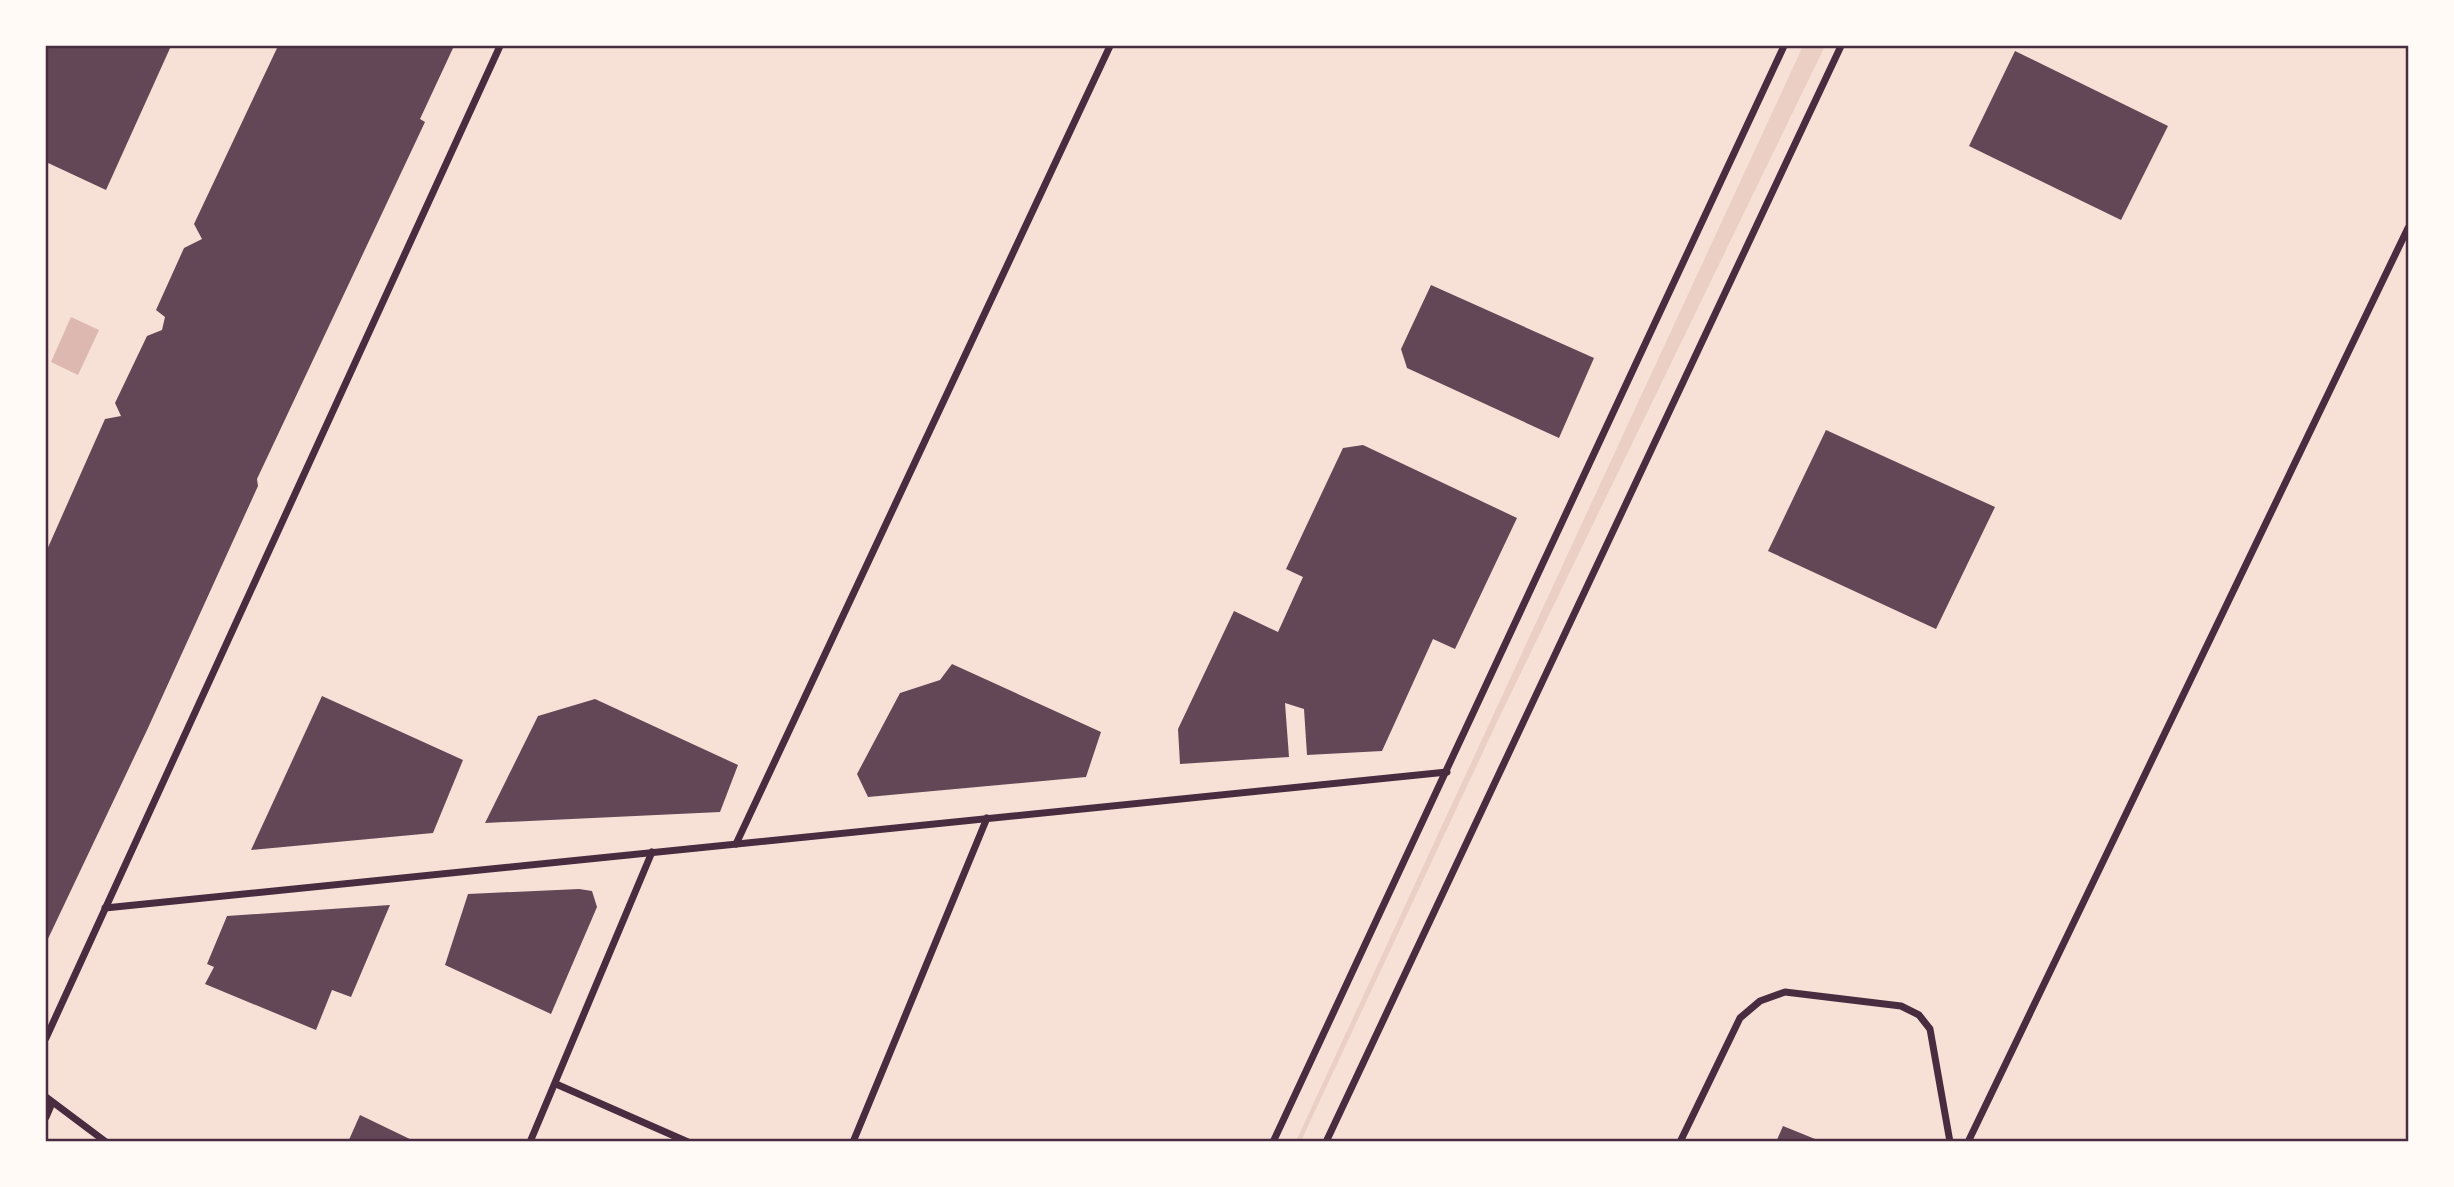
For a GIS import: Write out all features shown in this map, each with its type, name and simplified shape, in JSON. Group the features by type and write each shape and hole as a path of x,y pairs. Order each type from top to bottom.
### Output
{"street":[{"path":"46,1038 500,46"},
{"path":"736,844 1110,46"},
{"path":"1273,1142 1784,46"},
{"path":"1326,1142 1841,46"},
{"path":"1968,1142 2409,228"},
{"path":"105,908 1447,772"},
{"path":"853,1142 987,818"},
{"path":"530,1142 652,852"},
{"path":"1680,1142 1740,1018 1760,1001 1785,992 1901,1006 1919,1015 1930,1029 1950,1142"},
{"path":"556,1084 688,1142"},
{"path":"46,1117 49,1100 106,1142"}],"shaded area":[{"path":"1803,46 1825,46 1498,720 1301,1141 1296,1141"},
{"path":"71,317 99,330 78,375 51,362"}],"building":[{"path":"46,46 171,46 106,190 46,162"},
{"path":"278,46 454,46 420,119 425,122 257,479 258,486 148,728 46,943 46,552 105,419 121,416 115,403 147,336 162,330 165,317 156,310 184,248 202,239 194,224"},
{"path":"2015,51 2168,126 2121,220 1969,146"},
{"path":"1431,285 1594,358 1559,438 1407,368 1401,349"},
{"path":"1826,430 1995,507 1936,629 1768,551"},
{"path":"1363,445 1517,518 1455,649 1433,639 1382,751 1307,755 1304,709 1285,703 1289,757 1180,764 1178,729 1234,611 1278,632 1303,577 1286,569 1343,448"},
{"path":"952,664 1101,732 1086,777 868,797 857,774 900,693 940,680"},
{"path":"322,696 463,760 433,833 251,850"},
{"path":"595,699 738,765 720,812 485,823 538,716"},
{"path":"579,889 592,891 597,907 551,1014 445,965 468,894"},
{"path":"390,905 351,997 332,990 316,1030 205,984 214,967 207,964 227,916"},
{"path":"360,1115 416,1142 348,1142"},
{"path":"1783,1126 1820,1141 1820,1142 1776,1142"}]}
